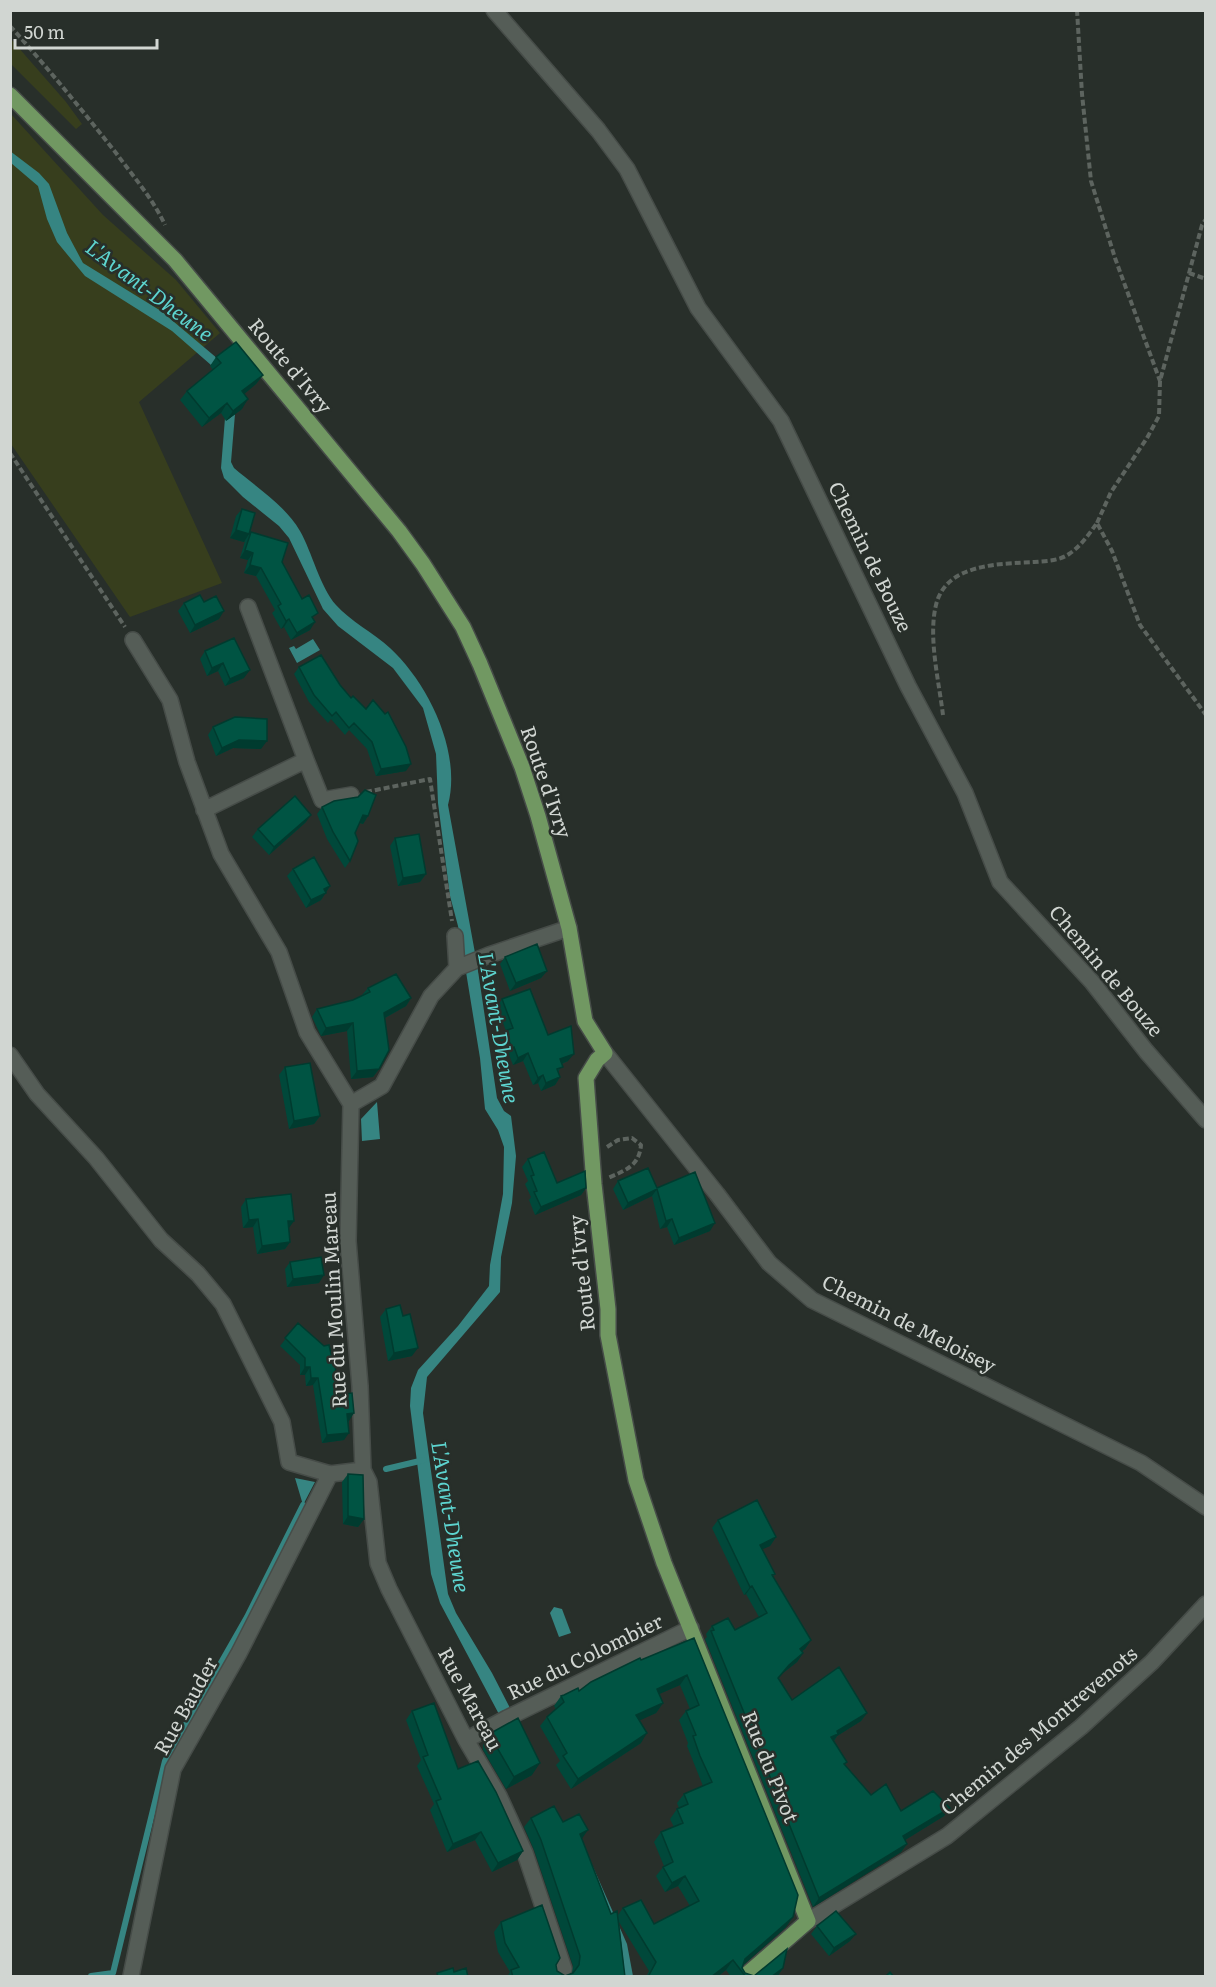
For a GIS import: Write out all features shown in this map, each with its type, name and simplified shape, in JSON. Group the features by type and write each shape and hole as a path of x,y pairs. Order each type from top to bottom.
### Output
{"main road":[{"name":"Route d'Ivry","path":"10,95 175,260 399,531 463,627 497,705 538,816 569,928 585,1021 605,1053 597,1060 586,1078 594,1184 608,1309 608,1335 636,1480 664,1563 691,1628"},
{"name":"Rue du Pivot","path":"691,1628 808,1921"},
{"path":"746,1977 808,1921"}],"street":[{"name":"Chemin de Bouze","path":"494,10 598,130 627,169 698,308 781,421 908,686 965,793 1000,882 1092,982 1146,1051 1206,1120"},
{"path":"248,607 322,800 351,795"},
{"path":"133,640 170,700 187,762 220,854 279,952 307,1032 351,1104 382,1086 431,996 466,964 569,928"},
{"path":"204,810 306,760"},
{"path":"455,936 466,964"},
{"name":"Chemin de Meloisey","path":"605,1053 769,1263 812,1300 1141,1463 1206,1507"},
{"path":"10,1055 38,1094 96,1158 160,1240 198,1274 223,1304 282,1422 289,1462 330,1474 363,1470"},
{"name":"Rue du Moulin Mareau","path":"351,1104 348,1241 360,1386 363,1470"},
{"name":"Rue Mareau","path":"363,1470 369,1482 378,1563 466,1740 499,1796 525,1853 561,1955 564,1969 559,1977"},
{"name":"Rue Bauder","path":"131,1977 173,1769 239,1653 330,1474"},
{"name":"Chemin des Montrevenots","path":"808,1921 947,1836 1081,1727 1152,1662 1206,1604"},
{"name":"Rue du Colombier","path":"466,1740 691,1628"}],"path":[{"path":"1077,10 1082,94 1091,181 1115,258 1160,381"},
{"path":"10,26 51,72 145,191 167,231"},
{"path":"944,719 933,631 936,603 946,585 961,573 988,565 1053,560 1069,555 1097,523 1111,492 1148,438 1159,416 1160,381 1202,225 1206,219"},
{"path":"1189,273 1206,279"},
{"path":"10,453 133,640"},
{"path":"1097,523 1112,551 1140,625 1206,715"},
{"path":"351,795 430,779 455,936"},
{"path":"592,1156 618,1140 632,1138 640,1145 639,1156 629,1168 594,1184"}],"green space":[{"path":"11,39 66,102 82,124 76,129 11,64"},
{"path":"10,113 103,215 176,280 220,333 139,402 222,583 130,617 11,444"}],"water":[{"path":"10,151 39,173 49,184 67,233 83,263 161,311 218,359 211,365 172,331 85,276 57,242 47,219 38,186 11,163"},
{"path":"235,414 231,462 234,468 278,505 294,522 330,598 355,622 390,648 417,680 429,699 446,741 450,763 451,784 448,805 475,953 463,957 450,896 438,803 436,754 423,708 393,668 338,626 323,609 289,538 279,526 243,497 224,478 221,468 225,418 227,420"},
{"path":"313,639 320,650 297,663 289,648 294,646 296,649"},
{"path":"477,964 497,1098 504,1111 511,1116 516,1156 512,1203 501,1257 500,1292 427,1377 423,1413 448,1594 456,1613 512,1712 501,1718 440,1603 431,1574 410,1406 411,1388 418,1370 458,1326 489,1286 490,1265 503,1194 504,1147 498,1130 485,1109 480,1058 466,972"},
{"path":"377,1102 380,1139 362,1141 361,1119"},
{"path":"295,1478 315,1482 303,1505"},
{"path":"554,1607 562,1609 571,1633 559,1637 550,1613"},
{"path":"583,1844 627,1944 633,1976 618,1976"}],"building":[{"path":"236,342 263,375 242,391 248,399 233,411 227,403 209,418 187,391 221,363 216,357"},
{"path":"242,509 255,513 249,534 236,530"},
{"path":"251,532 288,543 282,562 302,599 309,595 318,613 312,617 315,622 297,633 289,619 286,621 278,606 281,604 261,568 250,565 253,553 245,550"},
{"path":"200,595 204,602 216,596 224,611 195,625 184,603"},
{"path":"234,638 250,670 230,679 223,663 212,668 205,651"},
{"path":"321,655 351,698 353,696 366,709 373,700 385,714 388,712 406,747 411,764 381,769 372,742 354,723 349,728 336,712 332,716 314,695 299,667"},
{"path":"235,717 267,719 267,741 239,740 222,748 213,727"},
{"path":"365,790 376,795 368,816 363,815 355,833 358,841 350,861 322,807 334,801 358,797"},
{"path":"295,796 311,815 274,847 258,829"},
{"path":"419,834 426,874 403,878 395,838"},
{"path":"314,857 330,886 324,889 326,893 311,900 293,869"},
{"path":"537,944 547,971 516,983 505,957"},
{"path":"396,974 411,998 384,1013 389,1050 379,1069 357,1071 353,1023 326,1028 317,1009 353,1000 370,992 368,988"},
{"path":"530,989 548,1035 571,1026 574,1054 560,1059 563,1067 557,1069 560,1077 546,1083 543,1075 538,1078 528,1053 518,1058 505,1031 513,1028 502,999"},
{"path":"310,1063 320,1116 294,1121 285,1067"},
{"path":"544,1152 557,1183 585,1171 586,1188 541,1207 534,1192 537,1191 528,1159"},
{"path":"648,1168 657,1188 695,1172 715,1223 679,1238 672,1219 666,1221 657,1189 628,1203 618,1181"},
{"path":"291,1194 294,1221 288,1221 290,1242 262,1246 258,1219 249,1220 246,1199"},
{"path":"321,1257 324,1275 293,1279 290,1262"},
{"path":"400,1305 403,1316 410,1314 418,1348 394,1353 386,1309"},
{"path":"298,1323 324,1346 329,1345 331,1354 334,1354 338,1395 352,1393 354,1413 347,1414 349,1433 327,1435 318,1378 311,1378 310,1367 305,1367 305,1358 285,1338"},
{"path":"348,1474 363,1475 364,1519 348,1516"},
{"path":"757,1500 776,1537 760,1545 775,1574 772,1575 811,1640 800,1649 803,1653 778,1678 792,1700 839,1667 867,1713 831,1737 847,1762 844,1764 871,1795 886,1784 901,1811 933,1791 950,1808 903,1836 907,1844 819,1898 711,1631 714,1630 712,1626 728,1618 735,1630 767,1613 752,1586 750,1587 718,1520"},
{"path":"694,1638 798,1895 793,1917 745,1959 742,1968 745,1973 754,1976 787,1949 783,1968 771,1977 746,1977 733,1960 711,1977 648,1977 656,1962 623,1908 641,1900 654,1924 699,1901 685,1876 672,1883 663,1867 673,1862 661,1832 683,1823 677,1809 688,1804 684,1794 712,1782 700,1756 693,1736 696,1735 686,1711 699,1705 687,1675 657,1689 663,1703 636,1715 647,1733 578,1779 563,1756 567,1753 547,1717 564,1702 561,1696 578,1688 579,1691 591,1682 640,1658 641,1660"},
{"path":"434,1703 458,1769 478,1761 496,1792 523,1851 498,1863 481,1832 453,1844 436,1801 441,1799 423,1757 428,1755 412,1711"},
{"path":"518,1718 540,1763 514,1777 492,1739 491,1733"},
{"path":"554,1806 563,1822 579,1814 588,1830 580,1834 611,1914 617,1911 625,1977 513,1977 511,1970 519,1967 505,1943 501,1922 542,1905 560,1958 556,1965 557,1971 565,1976 573,1973 579,1965 580,1956 541,1840 531,1818"},
{"path":"836,1911 856,1934 834,1948 817,1926"},
{"path":"453,1968 454,1972 466,1968 468,1977 438,1977 437,1973"}],"waterway":[{"name":"L'Avant-Dheune","path":"386,1469 424,1460"},
{"path":"91,1976 113,1973 165,1761 247,1617 303,1505"}]}
